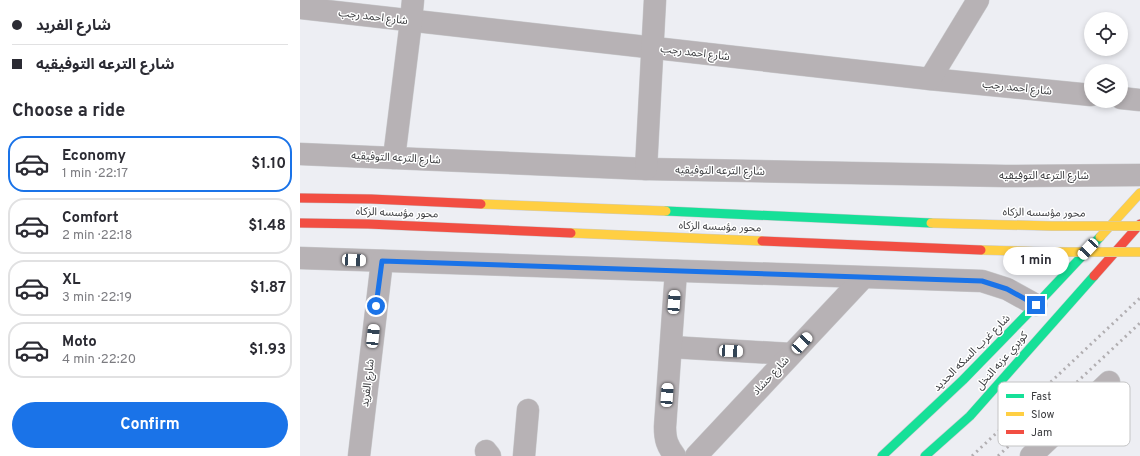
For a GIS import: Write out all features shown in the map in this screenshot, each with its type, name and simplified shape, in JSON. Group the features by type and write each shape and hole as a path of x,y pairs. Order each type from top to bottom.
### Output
{"main road":[{"name":"شارع غرب السكه الحديد","path":"882,456 963,380 1036,305 1140,193"},
{"name":"محور مؤسسه الزكاه","path":"300,198 371,199 965,224 1052,226 1140,225"},
{"name":"محور مؤسسه الزكاه","path":"300,223 368,224 965,250 1140,252"},
{"name":"كوبري عزبه النخل","path":"999,382 1140,225"},
{"name":"كوبري عزبه النخل","path":"925,456 970,416 998,384"}],"street":[{"path":"394,158 413,0"},
{"path":"646,169 655,0"},
{"path":"930,80 978,0"},
{"name":"شارع احمد رجب","path":"300,8 930,80 1084,94"},
{"path":"1128,99 1140,100"},
{"name":"شارع الترعه التوفيقيه","path":"300,154 646,169 1005,176 1140,175"},
{"path":"300,258 982,281 1007,289 1036,305"},
{"name":"شارع الفريد","path":"359,456 382,261"},
{"path":"675,456 670,450 665,437 676,271"},
{"name":"شارع حشاد","path":"696,456 863,278"},
{"path":"671,347 791,354"},
{"path":"524,456 528,410"},
{"path":"1031,456 1042,446"}],"railway":[{"path":"1051,382 1140,298"},
{"path":"1077,382 1140,323"},
{"path":"972,456 998,432"},
{"path":"998,456 1009,446"}],"traffic: fast":[{"path":"666,211 931,223"},
{"path":"882,456 963,380 1100,237"},
{"path":"1000,382 1094,276"},
{"path":"925,456 970,416 998,384"}],"traffic: slow":[{"path":"1100,237 1140,193"},
{"path":"481,204 666,211"},
{"path":"931,223 1052,226 1140,226"},
{"path":"571,233 762,241"},
{"path":"981,250 1140,252"}],"traffic: jam":[{"path":"300,198 371,199 481,204"},
{"path":"300,223 368,224 571,233"},
{"path":"1094,276 1140,224"},
{"path":"762,241 981,250"}],"route":[{"path":"376,306 382,261 982,281 1007,289 1036,305"}]}
